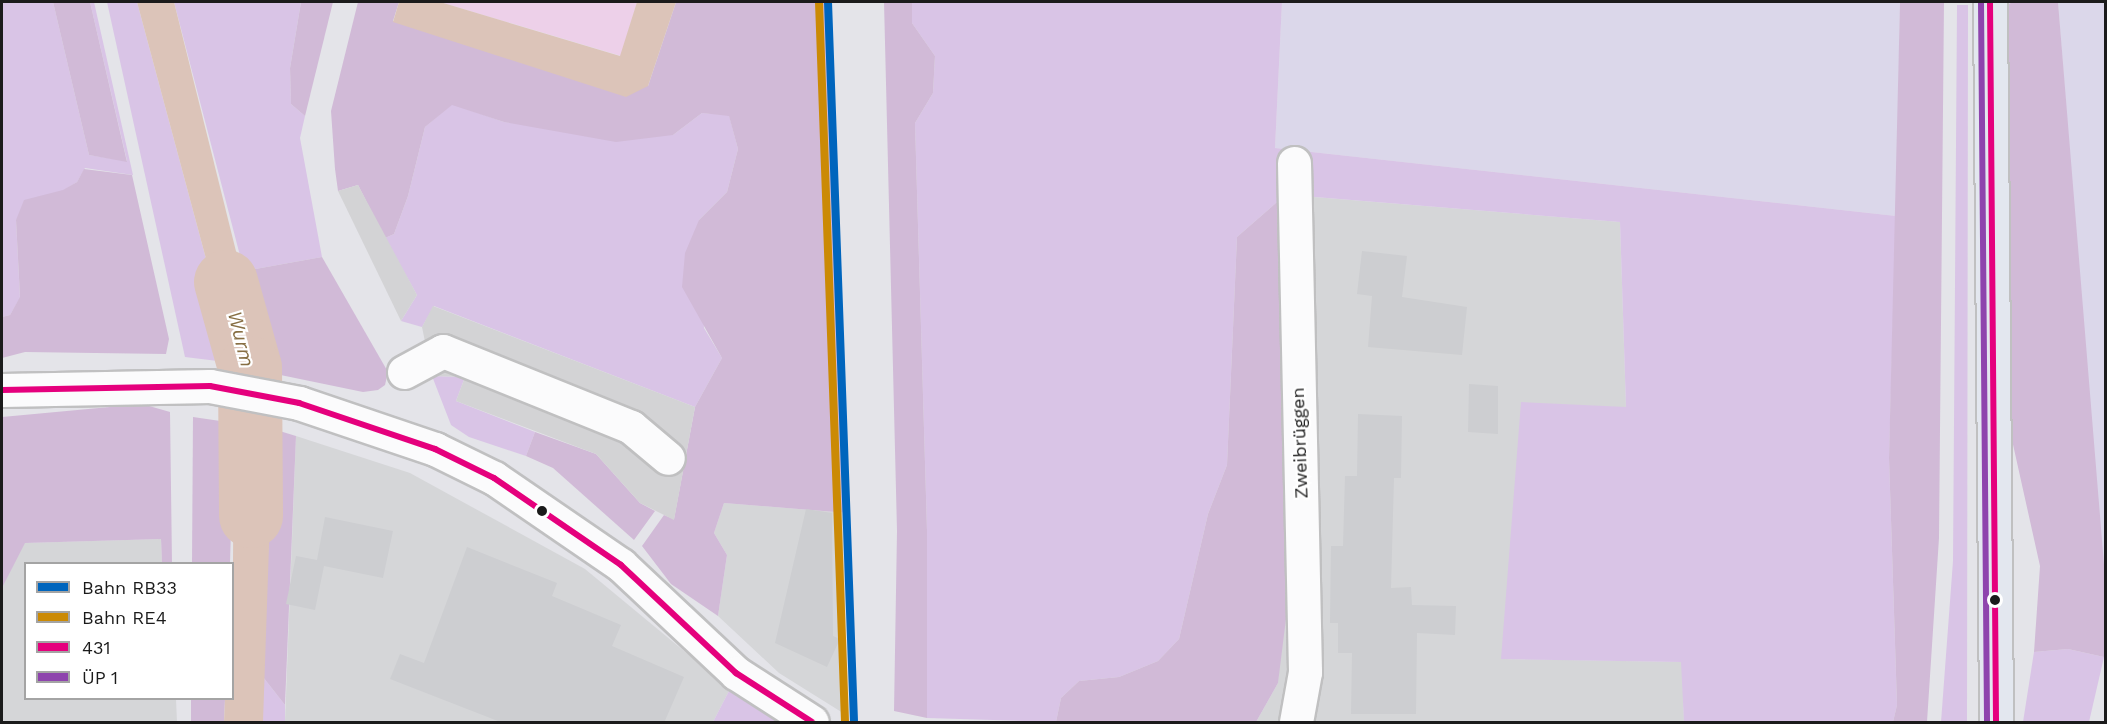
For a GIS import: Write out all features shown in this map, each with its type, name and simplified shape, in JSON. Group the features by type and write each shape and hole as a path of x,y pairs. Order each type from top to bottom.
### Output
{"main road":[{"path":"1990,2 1996,723"}],"street":[{"name":"Zweibrüggen","path":"1294,163 1305,672 1296,723"},
{"path":"404,372 443,351 631,427 668,458"},
{"path":"2,390 210,386 299,403 435,449 494,478 621,565 736,673 812,723"}],"shaded area":[{"path":"2,2 53,2 89,155 127,161 90,2 94,2 133,175 85,168 77,182 16,220 20,298 10,315 2,317"},
{"path":"53,2 90,2 127,162 89,155"},
{"path":"107,2 137,2 234,363 185,357"},
{"path":"174,2 301,2 290,68 291,104 305,116 300,138 322,257 244,271"},
{"path":"301,2 333,2 305,116 291,104 290,68"},
{"path":"358,2 399,2 393,21 648,86 676,2 825,2 848,513 724,503 714,533 727,555 718,616 671,584 642,546 664,515 674,519 695,407 722,358 682,287 685,253 699,220 727,192 738,149 729,116 702,113 673,135 616,142 504,122 452,105 425,127 408,196 394,234 385,238 358,185 338,191 335,169 331,111"},
{"path":"440,2 637,2 621,56"},
{"path":"884,2 912,2 912,23 935,56 933,93 915,123 927,530 927,718 894,711 897,531"},
{"path":"912,2 1282,2 1275,148 1896,216 1889,458 1897,705 1893,722 1684,722 1681,662 1501,659 1521,402 1626,407 1620,222 1278,194 1277,202 1237,237 1227,465 1208,514 1179,639 1158,661 1119,677 1079,681 1061,698 1056,722 927,718 927,530 915,123 933,93 935,56 912,23"},
{"path":"1282,2 1900,2 1896,216 1275,148"},
{"path":"1900,2 1944,2 1939,538 1927,722 1893,722 1897,705 1889,458"},
{"path":"2058,2 2105,2 2105,577 2102,577"},
{"path":"2058,2 2105,577 2104,657 2068,649 2034,652 2040,566 2010,431 2006,322 2008,4"},
{"path":"1957,5 1968,5 1967,722 1941,722 1953,561"},
{"path":"452,104 504,122 673,135 702,113 729,115 738,149 727,192 699,220 704,328 722,358 695,407 434,306 422,327 401,321 417,295 385,238 394,234 408,196 425,127"},
{"path":"84,169 132,175 169,339 166,354 25,352 2,358 2,317 10,315 20,297 16,220 24,200 63,190 77,182"},
{"path":"358,185 417,295 401,321 338,191"},
{"path":"1277,194 1620,222 1626,407 1502,659 1682,662 1684,722 1256,722 1278,683 1288,465"},
{"path":"1277,202 1294,554 1278,683 1256,722 1056,722 1061,698 1079,681 1119,677 1158,661 1179,639 1208,514 1227,465 1237,237"},
{"path":"322,257 388,372 385,385 378,390 363,392 266,372 244,271"},
{"path":"433,306 695,407 674,520 640,503 596,454 456,401 465,377 432,376 422,327"},
{"path":"432,376 465,377 456,401 535,432 526,456 469,437 451,425"},
{"path":"142,404 170,412 172,562 162,562 161,539 25,543 2,588 2,417"},
{"path":"193,417 234,423 230,562 192,562"},
{"path":"273,429 296,436 285,705 263,677"},
{"path":"535,432 596,454 640,503 655,511 634,540 553,468 526,456"},
{"path":"296,436 410,473 585,569 730,689 713,722 285,722"},
{"path":"724,503 848,513 843,713 779,673 718,616 727,555 714,533"},
{"path":"161,539 162,562 24,562 24,700 176,700 177,722 2,722 2,588 24,543"},
{"path":"2068,649 2104,657 2089,722 2023,722 2034,652"},
{"path":"263,677 285,705 285,722 263,722"},
{"path":"730,689 782,722 713,722"},
{"path":"191,700 225,700 224,722 191,722"}],"water":[{"path":"137,2 174,2 266,372 234,363"},
{"path":"399,2 440,2 620,56 637,2 676,2 648,86 626,97 393,22"},
{"path":"234,423 273,429 263,722 224,722 225,700 234,700"}],"building":[{"path":"1362,251 1407,256 1402,297 1467,307 1462,355 1368,347 1372,296 1357,294"},
{"path":"1469,384 1498,386 1498,434 1468,432"},
{"path":"1358,414 1402,416 1401,478 1394,478 1391,588 1411,587 1412,605 1456,606 1455,635 1417,633 1416,714 1351,714 1352,653 1338,653 1338,623 1330,623 1331,546 1343,546 1345,476 1357,476"},
{"path":"806,509 832,513 833,636 840,639 827,667 775,643"},
{"path":"325,517 393,531 383,578 324,566 315,610 286,604 296,556 317,560"},
{"path":"467,547 557,583 552,596 621,625 612,646 684,677 664,723 503,723 390,679 400,654 424,663"}],"waterway":[{"name":"Wurm","path":"226,282 250,368 251,516"}],"rail line":[{"name":"RE4","path":"819,2 845,722"},
{"name":"RB33","path":"828,2 854,722"}],"transit line":[{"path":"1981,2 1987,722"},
{"name":"431","path":"1990,2 1996,722"},
{"name":"431","path":"2,390 210,386 299,403 435,449 494,478 621,565 736,673 812,722"}]}
